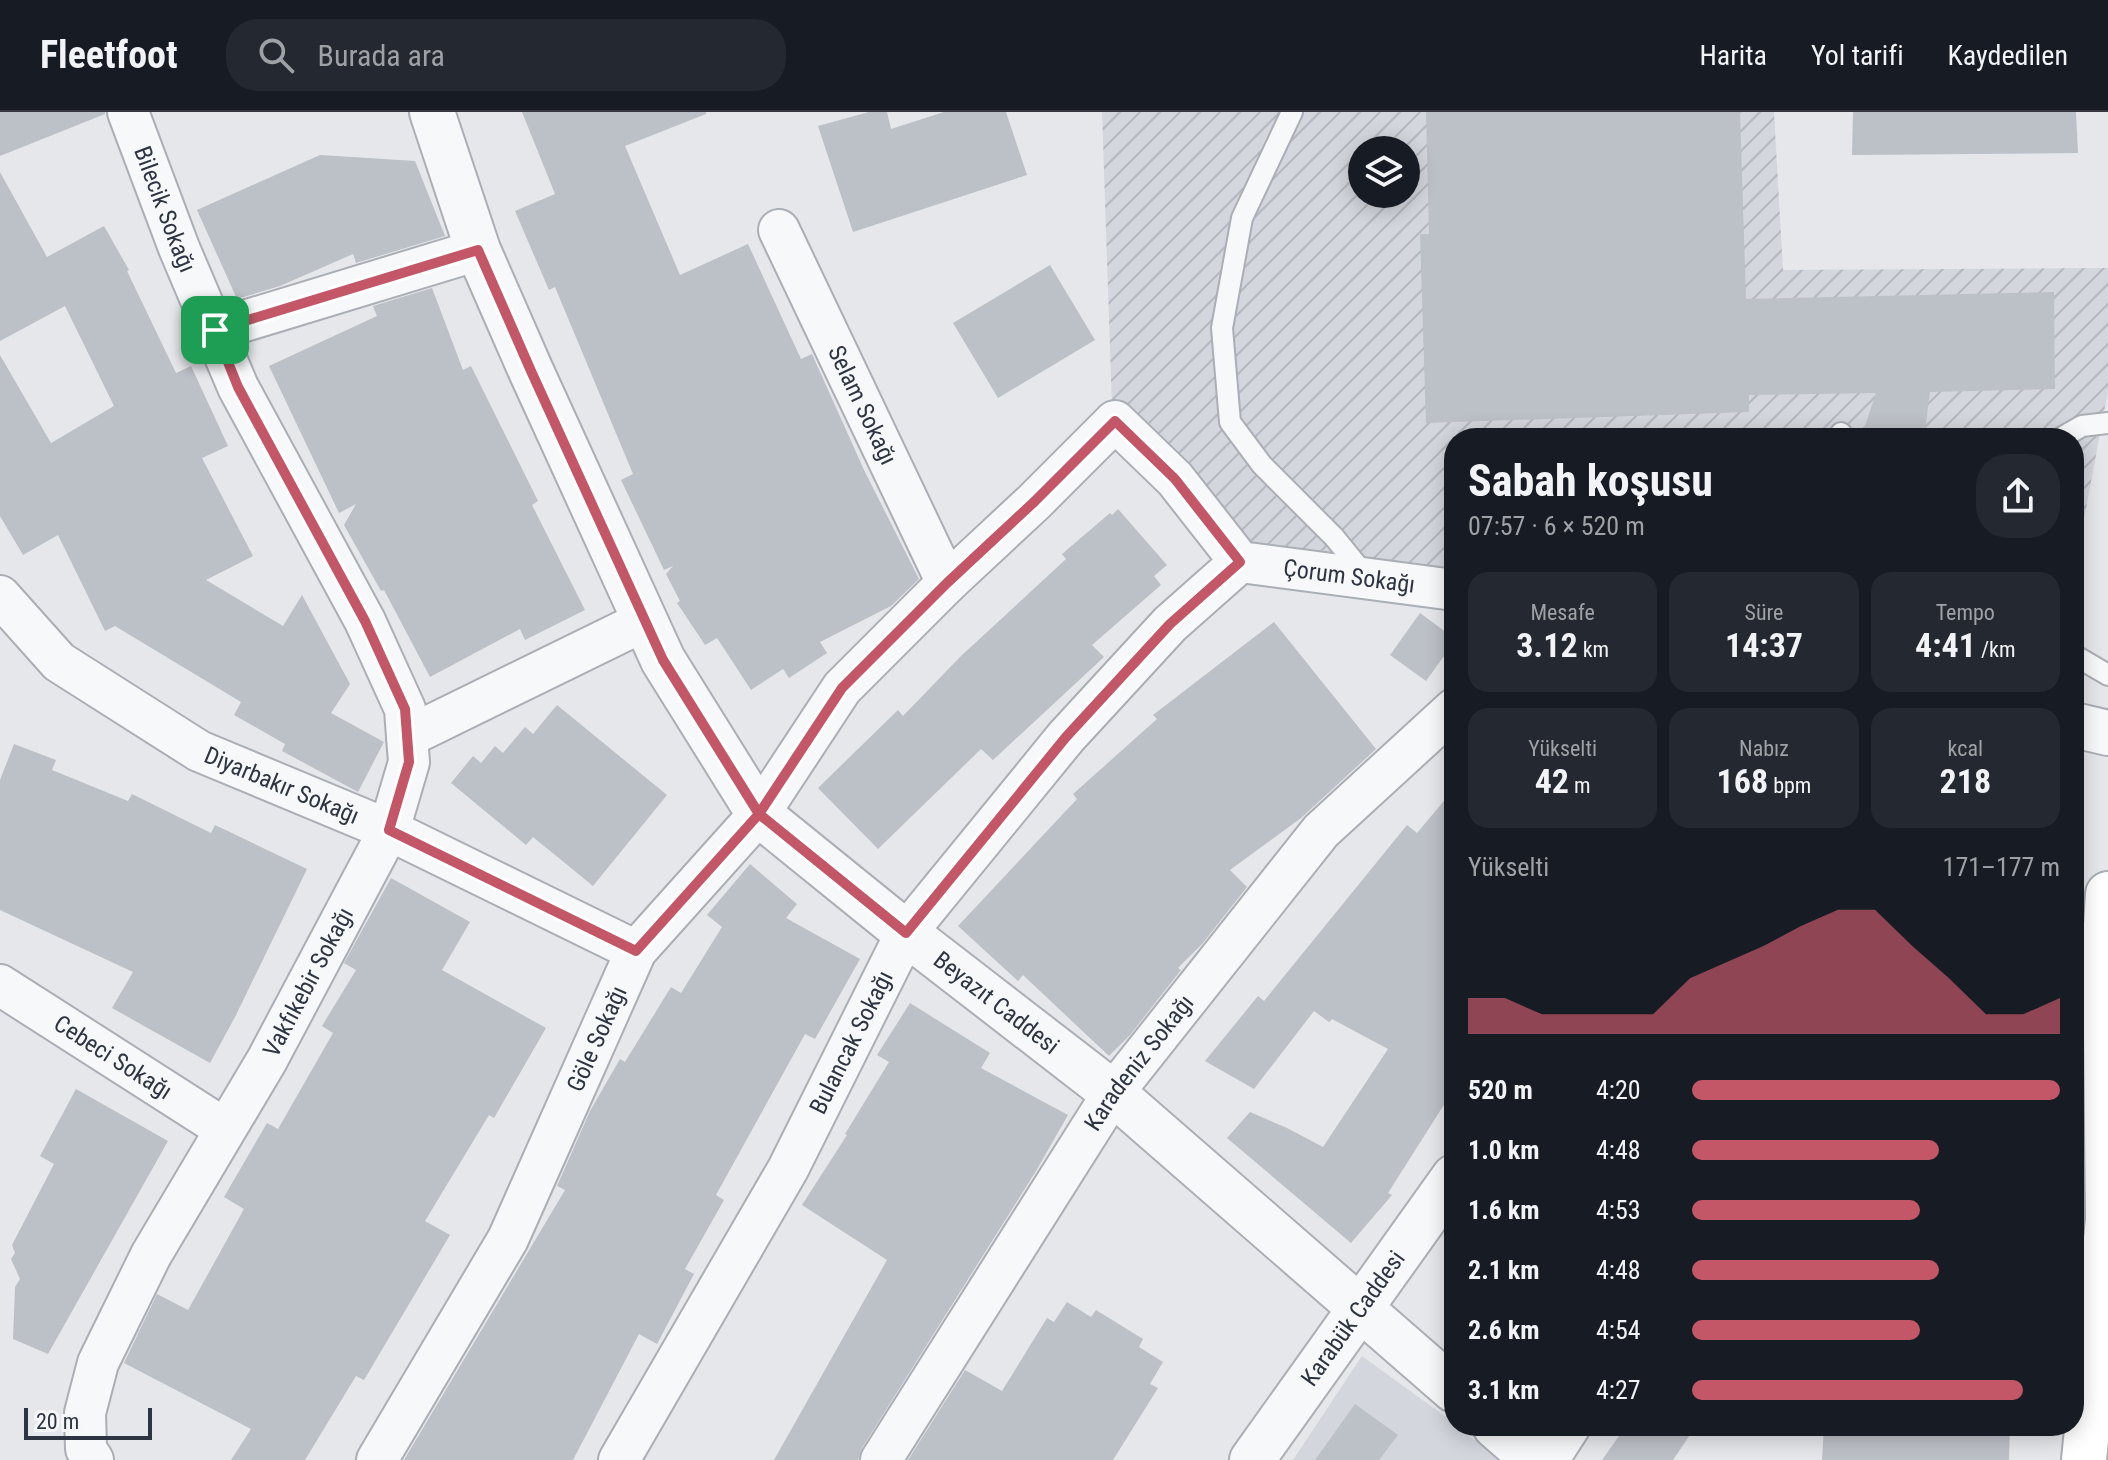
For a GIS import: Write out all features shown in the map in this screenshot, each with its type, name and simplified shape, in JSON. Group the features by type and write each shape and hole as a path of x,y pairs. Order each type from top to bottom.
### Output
{"main road":[{"path":"2084,1460 2108,1221 2090,946 2108,894"}],"street":[{"name":"Bilecik Sokağı","path":"128,112 179,248 238,387 365,621 405,709 407,737"},
{"name":"Beyazıt Caddesi","path":"432,112 478,250 663,660 759,814 906,933 1113,1093 1444,1381"},
{"name":"Selam Sokağı","path":"779,230 947,583"},
{"path":"215,330 478,250"},
{"name":"Göle Sokağı","path":"377,1460 508,1239 636,951 759,814 842,688 1115,421 1175,479 1240,562"},
{"name":"Çorum Sokağı","path":"1240,562 1444,589"},
{"name":"Bulancak Sokağı","path":"619,1460 788,1169 906,933 1066,737 1170,624 1240,562"},
{"name":"Diyarbakır Sokağı","path":"0,596 59,662 199,751 389,830 636,951"},
{"path":"407,737 646,620"},
{"name":"Karadeniz Sokağı","path":"881,1460 1113,1093 1321,831 1444,718"},
{"path":"2084,727 2108,733"},
{"name":"Vakfıkebir Sokağı","path":"93,1460 86,1449 85,1413 98,1363 151,1255 267,1060 389,830 409,762 407,737"},
{"name":"Cebeci Sokağı","path":"0,985 225,1129"},
{"name":"Karabük Caddesi","path":"1252,1460 1444,1191"},
{"path":"1506,1436 1534,1460"},
{"path":"1548,1460 1564,1436"}],"lane":[{"path":"1292,112 1242,218 1222,328 1230,422 1262,465 1334,537 1368,578"},
{"path":"2078,428 2108,423"},
{"path":"2084,661 2108,675"}],"shaded area":[{"path":"1102,112 1774,112 1783,270 2108,268 2108,391 2084,519 2084,428 1444,428 1444,603 1239,574 1113,437"},
{"path":"1362,1356 1444,1416 1444,1436 1468,1436 1503,1460 1293,1460"}],"building":[{"path":"0,112 105,112 105,114 0,156"},
{"path":"522,112 706,112 625,146 680,275 748,244 801,359 812,354 864,470 919,579 891,606 820,642 827,653 789,678 783,669 751,690 717,638 705,645 677,603 680,601 666,574 673,566 664,570 621,480 633,474 555,287 549,290 515,211 555,194"},
{"path":"869,112 887,112 891,129 944,112 1006,112 1027,175 853,232 818,126"},
{"path":"1426,112 1740,112 1746,299 2054,292 2055,389 1930,392 1925,428 1864,428 1876,393 1749,395 1749,412 1426,423 1420,234 1429,234"},
{"path":"1853,112 2076,112 2078,153 1852,155"},
{"path":"320,155 415,161 445,236 356,263 353,254 280,286 237,299 197,210"},
{"path":"0,172 47,257 104,226 129,270 176,373 191,366 228,446 202,458 253,556 206,580 283,626 302,595 350,684 331,713 384,742 358,792 282,751 285,744 234,715 241,702 115,626 105,631 58,535 23,555 0,516 0,355 51,443 114,406 65,306 0,341"},
{"path":"1050,265 1095,340 998,398 953,323"},
{"path":"432,288 463,370 471,366 538,501 532,505 585,610 525,640 520,629 430,677 384,590 381,591 344,525 356,504 339,513 269,366 377,316 373,306"},
{"path":"1118,509 1167,565 1154,576 1161,585 1092,645 1104,657 993,760 981,749 878,849 818,788 898,710 903,716 960,657 1066,559 1062,554"},
{"path":"1420,613 1444,631 1444,656 1426,681 1390,655"},
{"path":"1274,622 1376,749 1301,818 1230,870 1247,887 1202,944 1178,968 1181,970 1130,1035 1109,1056 1023,975 1018,981 958,926 1077,799 1073,794 1157,719 1153,715"},
{"path":"557,705 667,795 593,886 533,837 526,845 451,783 473,756 481,763 495,746 503,753 525,727 533,734"},
{"path":"14,744 56,760 52,770 128,801 132,794 211,833 215,825 307,869 210,1063 112,1008 133,972 0,910 0,780"},
{"path":"1444,801 1444,1105 1388,1193 1392,1195 1351,1243 1227,1138 1250,1112 1323,1147 1388,1049 1332,1019 1329,1022 1314,1011 1254,1089 1205,1061 1258,996 1264,1001 1407,825 1417,833"},
{"path":"750,864 797,904 786,918 860,959 815,1039 805,1034 716,1195 724,1200 685,1269 694,1274 657,1344 639,1334 573,1460 404,1460 565,1190 557,1186 590,1111 620,1059 625,1062 671,987 681,993 722,927 707,915"},
{"path":"391,878 470,922 442,970 546,1028 494,1118 489,1115 425,1221 450,1235 364,1380 356,1376 305,1460 231,1460 251,1429 124,1363 157,1294 188,1310 244,1209 224,1197 267,1123 278,1129 333,1033 322,1026 356,970 344,963"},
{"path":"910,1003 990,1053 981,1068 1068,1115 862,1448 858,1460 774,1460 887,1260 802,1205 889,1062 877,1055"},
{"path":"76,1089 168,1141 48,1354 13,1339 15,1287 20,1279 11,1259 15,1253 12,1245 54,1164 40,1156"},
{"path":"1067,1302 1091,1317 1096,1310 1143,1339 1139,1347 1163,1362 1150,1384 1158,1388 1113,1460 908,1460 965,1370 1002,1391 1047,1318 1054,1322"},
{"path":"1355,1404 1398,1435 1379,1460 1315,1460"},
{"path":"1619,1436 1689,1436 1673,1460 1602,1460"},
{"path":"1823,1436 2010,1436 2009,1460 1822,1460"}],"route":[{"path":"215,330 238,387 365,621 405,709 409,762 389,830 636,951 759,814 842,688 1115,421 1175,479 1240,562 1170,624 1066,737 906,933 759,814 663,660 478,250 215,330"}]}
